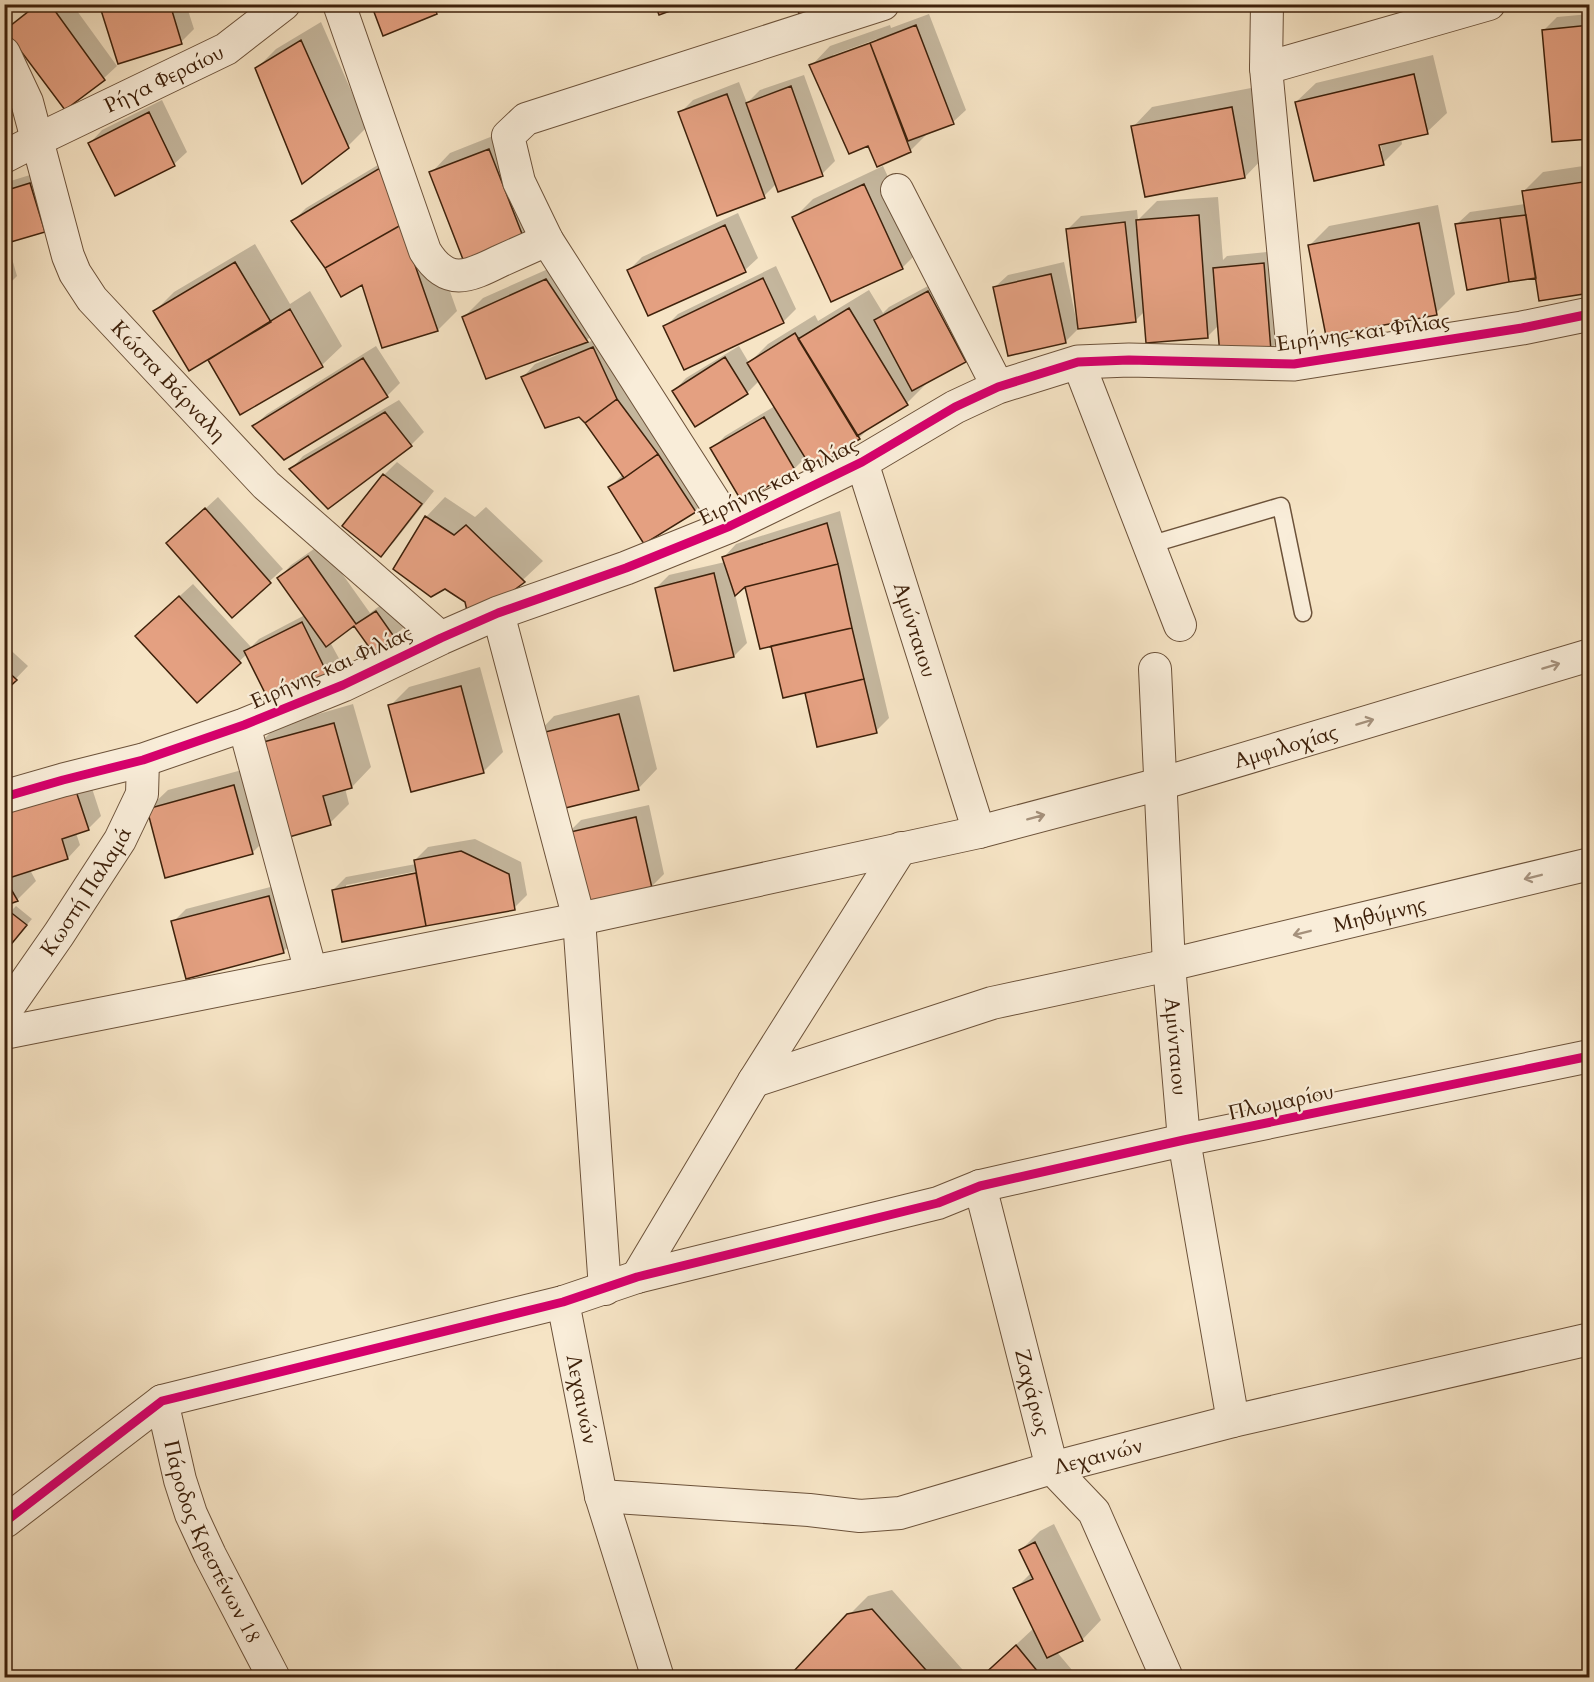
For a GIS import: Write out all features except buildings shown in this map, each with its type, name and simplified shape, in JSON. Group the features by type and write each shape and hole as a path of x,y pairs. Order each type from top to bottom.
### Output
{"street":[{"name":"Ρήγα Φεραίου","path":"4,157 226,49 284,4"},
{"path":"339,4 425,251 433,264 445,273 468,275 547,240"},
{"path":"730,526 547,240 519,182 508,136 526,120 883,4"},
{"path":"1267,4 1266,68 1294,364"},
{"path":"1266,68 1489,4"},
{"name":"Κώστα Βάρναλη","path":"4,53 27,102 68,255 75,273 92,299 266,484 441,638"},
{"path":"897,189 998,387"},
{"name":"Ειρήνης και Φιλίας","path":"4,797 143,760 244,725 344,685 498,613 626,568 730,526 862,462 956,407 998,387 1078,362 1129,360 1294,364 1522,328 1590,314"},
{"path":"1078,362 1180,625"},
{"name":"Αμύνταιου","path":"862,462 979,832"},
{"path":"498,613 579,919 605,1289"},
{"name":"Αμφιλοχίας","path":"4,1033 579,919 979,832 1160,784 1590,655"},
{"name":"Αμύνταιου","path":"1155,669 1170,965 1184,1140 1233,1421"},
{"path":"244,725 311,972"},
{"name":"Κωστή Παλαμά","path":"4,1013 120,840 142,794 143,760"},
{"path":"637,1277 754,1081 901,848"},
{"name":"Μηθύμνης","path":"754,1081 992,1004 1170,965 1590,864"},
{"name":"Πλωμαρίου","path":"162,1401 563,1302 637,1277 939,1203 980,1186 1184,1140 1590,1056"},
{"name":"Ζαχάρως","path":"980,1186 1052,1468 1094,1512 1167,1677"},
{"name":"Λεχαινών","path":"563,1302 602,1496 658,1677"},
{"name":"Λεχαινών","path":"602,1496 809,1510 860,1516 900,1513 1052,1468 1233,1421 1590,1339"},
{"path":"6,1521 162,1401"},
{"name":"Πάροδος Κρεστένων 18","path":"162,1401 180,1480 191,1514 274,1677"}],"lane":[{"path":"1149,545 1281,506 1303,613"}],"cycle path":[{"path":"4,797 143,760 244,725 343,685 498,613 626,568 730,526 862,462 955,407 998,387 1078,362 1129,360 1294,364 1522,328 1590,314"},
{"path":"6,1521 162,1401 563,1302 637,1277 938,1203 980,1186 1184,1140 1590,1056"}]}
